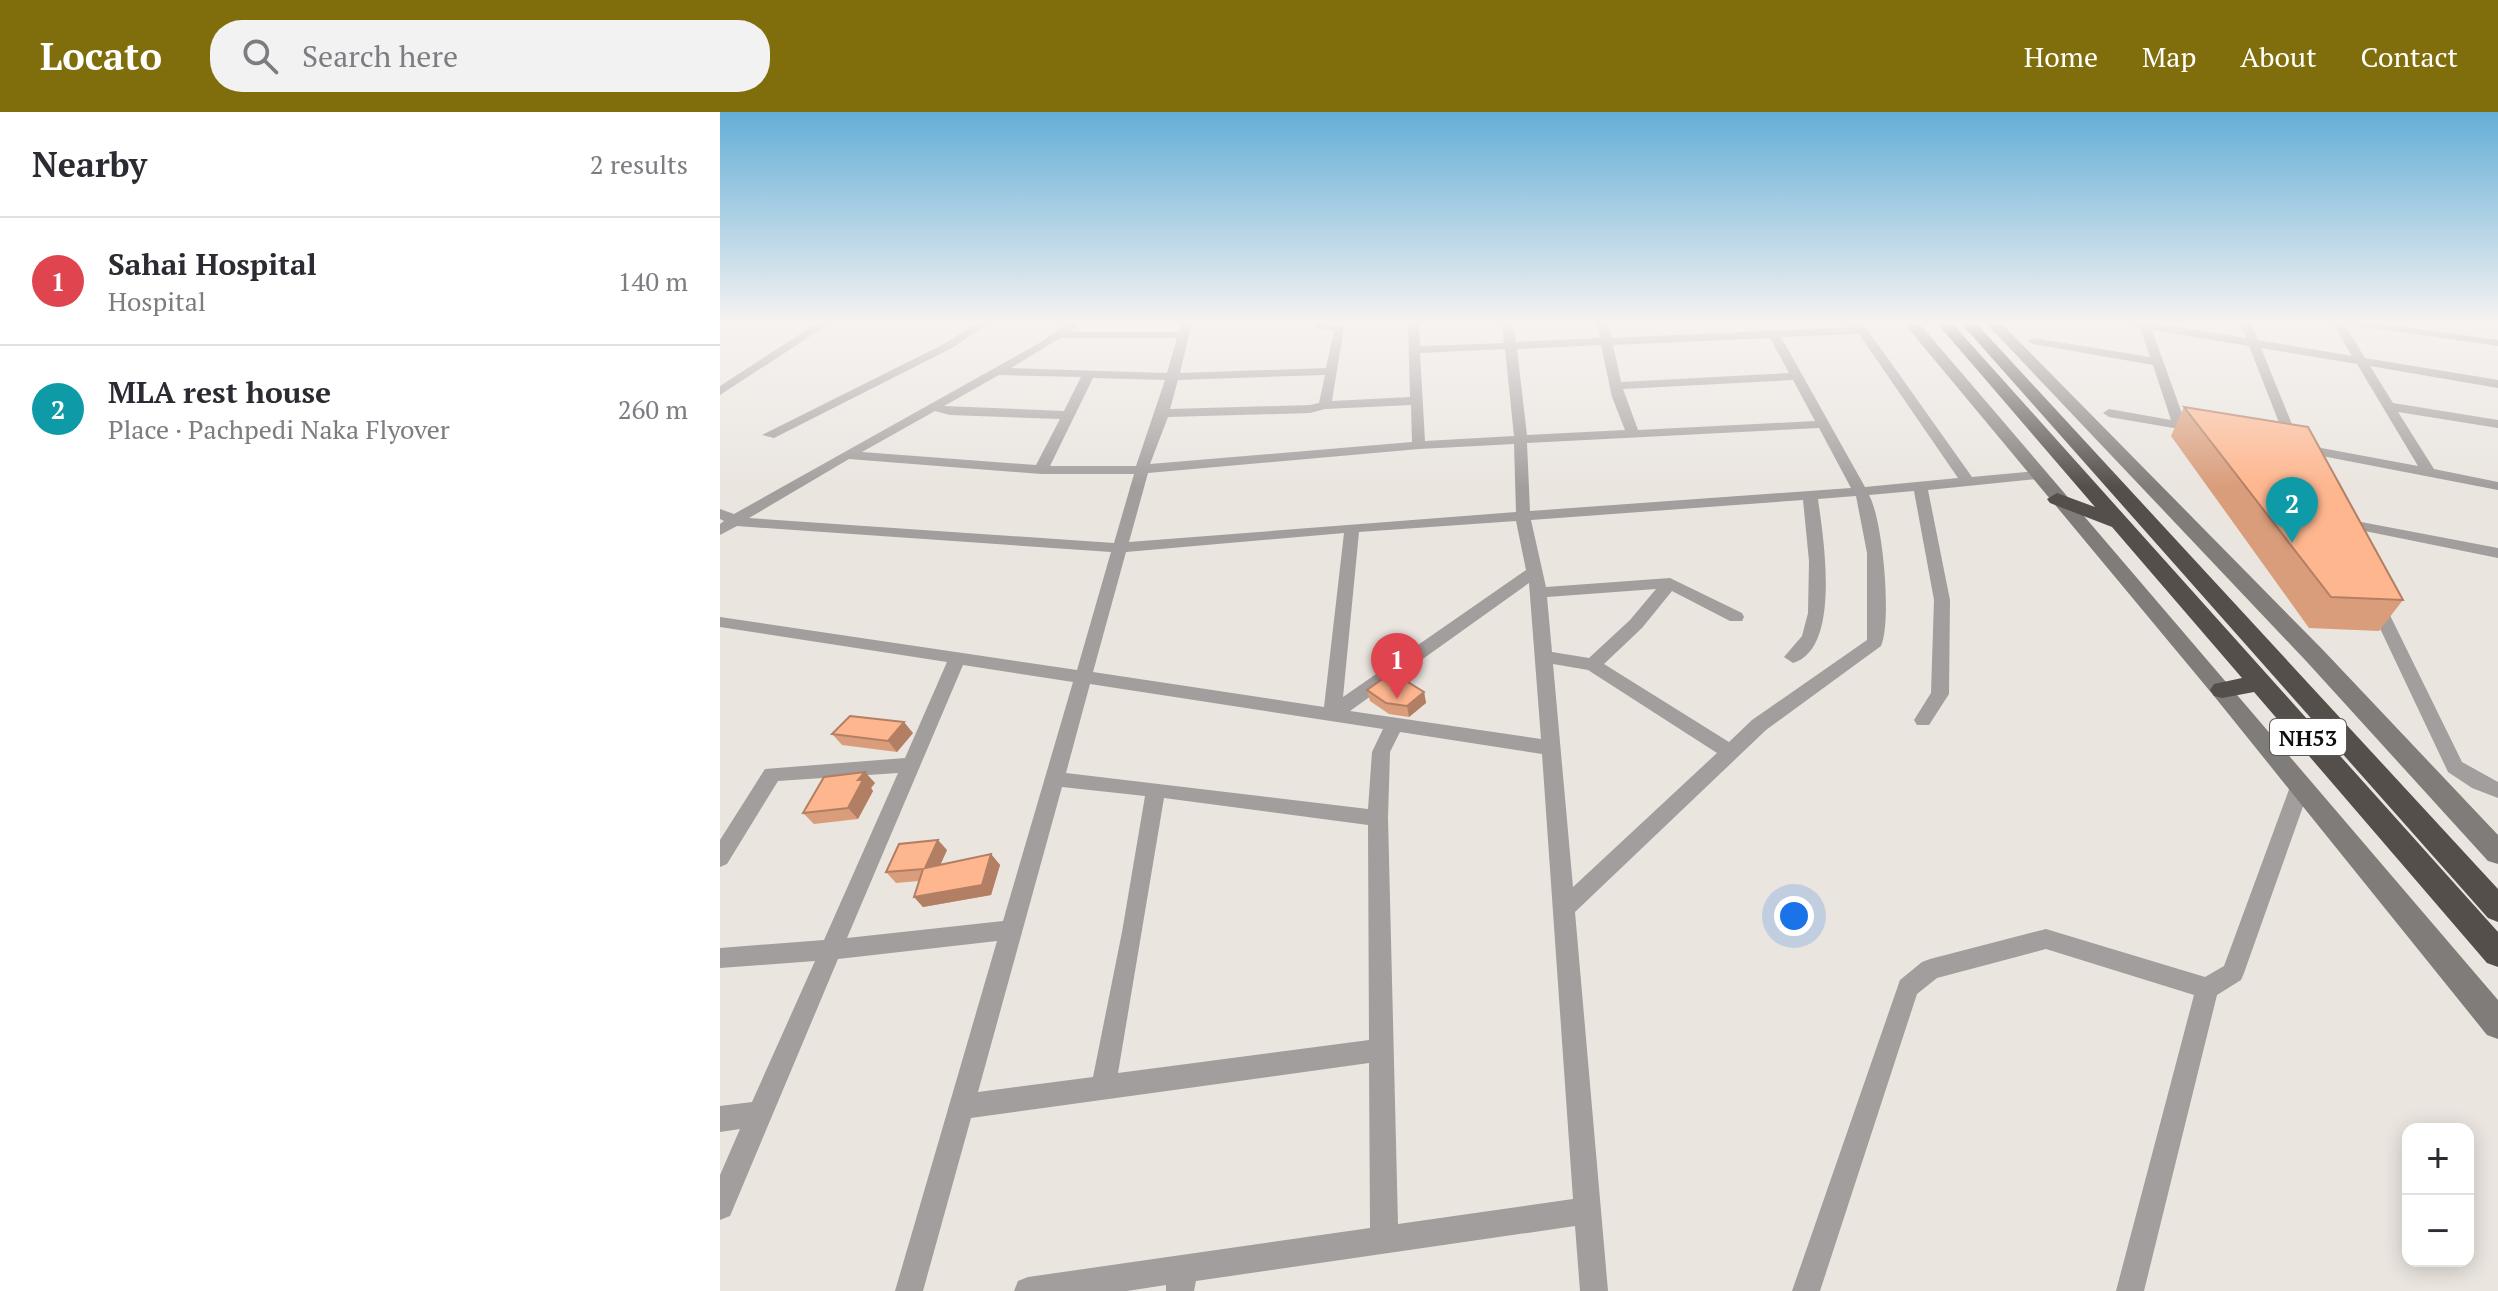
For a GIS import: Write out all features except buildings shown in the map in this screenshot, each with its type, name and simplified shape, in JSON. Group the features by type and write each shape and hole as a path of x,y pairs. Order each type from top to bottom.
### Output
{"highway":[{"name":"NH53","path":"1992,377 2498,953"},
{"name":"NH53","path":"2017,377 2498,909"},
{"path":"2115,485 2124,459"},
{"path":"2057,499 2117,522"},
{"path":"2222,690 2260,683"}],"main road":[{"path":"1956,377 2301,784 2498,1024"},
{"path":"2045,377 2315,656 2498,853"}],"street":[{"path":"720,391 741,377"},
{"path":"769,435 886,377"},
{"path":"720,531 988,377"},
{"path":"1041,470 1087,377"},
{"path":"909,1291 1142,469 1151,438 1163,413 1171,377"},
{"path":"1325,405 1331,377"},
{"path":"1415,377 1419,445"},
{"path":"1516,377 1523,517 1536,583 1544,657 1594,1291"},
{"path":"1614,377 1634,435"},
{"path":"1616,386 1779,377"},
{"path":"1564,909 1759,725 1875,642 1873,528 1865,500 1798,377"},
{"path":"1895,377 1968,482"},
{"path":"2163,377 2179,424"},
{"path":"2264,377 2287,445 2307,471"},
{"path":"2370,377 2429,473"},
{"path":"2458,377 2498,384"},
{"path":"1163,413 1310,409 1325,405 1416,401"},
{"path":"2387,406 2498,424"},
{"path":"935,407 950,411 1067,415"},
{"path":"2109,413 2208,430"},
{"path":"849,455 1041,470 1142,469 1419,445 1824,424"},
{"path":"2287,445 2498,486"},
{"path":"720,513 735,521 1120,548 1860,492 2037,475"},
{"path":"1920,486 1942,600 1940,694 1923,720"},
{"path":"1793,657 1805,647 1814,628 1815,559 1810,495"},
{"path":"2333,521 2498,553"},
{"path":"1332,714 1352,529"},
{"path":"1332,714 1536,583 1670,583 1736,617"},
{"path":"1593,665 1636,624 1670,583"},
{"path":"2369,591 2455,767 2479,783 2498,790"},
{"path":"723,625 958,657 1551,748"},
{"path":"720,1206 958,657"},
{"path":"1544,657 1593,665 1730,752"},
{"path":"1384,1240 1378,818 1381,752 1395,724"},
{"path":"720,858 772,774 911,765"},
{"path":"1054,779 1378,818"},
{"path":"2130,1291 2207,988 2233,973 2301,784"},
{"path":"1103,1087 1156,789"},
{"path":"720,958 829,950 1011,930"},
{"path":"1806,1291 1908,988 1930,969 2046,939 2207,988"},
{"path":"961,1107 1380,1050"},
{"path":"720,1119 760,1114"},
{"path":"1028,1291 1182,1280 1384,1240 1588,1211"}],"place":[{"name":"MLA rest house","path":"2292,543"},
{"name":"Sahai Hospital","path":"1397,699"}]}
